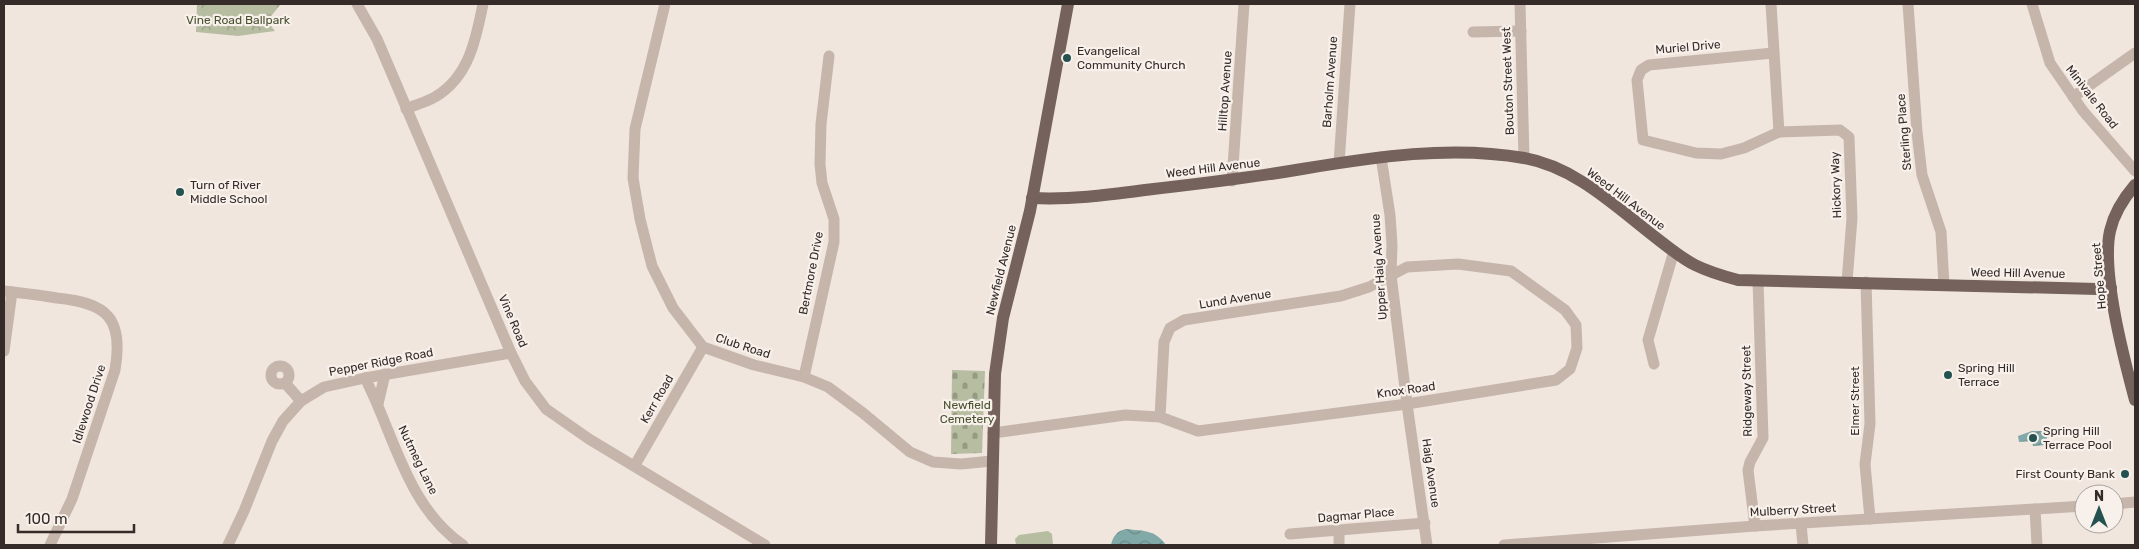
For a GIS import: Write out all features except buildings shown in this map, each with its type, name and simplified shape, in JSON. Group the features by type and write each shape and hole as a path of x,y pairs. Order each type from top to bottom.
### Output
{"main road":[{"name":"Newfield Avenue","path":"992,545 995,374 1003,318 1032,198 1068,4"},
{"name":"Weed Hill Avenue","path":"1032,198 1064,199 1232,181 1339,163 1436,152 1524,158 1556,167 1583,182 1674,252 1694,265 1720,275 1758,281 2112,288"},
{"name":"Hope Street","path":"2135,185 2120,204 2109,232 2108,254 2123,354 2135,400"}],"street":[{"name":"Vine Road","path":"357,4 377,39 511,352 525,381 546,409 589,439 765,545"},
{"path":"406,109 435,97 452,84 470,57 483,4"},
{"name":"Club Road","path":"665,4 635,129 633,178 640,219 652,266 673,308 703,347 754,365 804,377 828,387 864,413 910,452 933,462 961,464 992,461"},
{"name":"Hilltop Avenue","path":"1232,181 1244,4"},
{"name":"Barholm Avenue","path":"1339,163 1350,4"},
{"name":"Bouton Street West","path":"1520,4 1524,158"},
{"path":"1772,4 1773,53 1779,132"},
{"name":"Sterling Place","path":"1908,4 1922,175 1941,232 1944,285"},
{"name":"Minivale Road","path":"2032,4 2050,63 2073,97 2135,170"},
{"path":"1473,32 1521,31"},
{"name":"Muriel Drive","path":"1773,53 1649,65 1640,70 1637,80 1643,140 1696,153 1721,154 1744,148 1779,132"},
{"path":"2073,97 2135,53"},
{"name":"Bertmore Drive","path":"804,377 834,242 834,219 822,183 820,164 821,124 829,56"},
{"name":"Hickory Way","path":"1779,132 1840,130 1849,137 1852,218 1847,282"},
{"name":"Upper Haig Avenue","path":"1381,158 1390,215 1392,275 1407,404"},
{"path":"1654,364 1648,340 1674,252"},
{"name":"Knox Road","path":"993,433 1125,415 1160,417 1198,431 1407,404 1556,380 1570,369 1577,348 1576,325 1565,310 1511,271 1458,264 1407,267 1392,275"},
{"name":"Lund Avenue","path":"1160,417 1164,342 1170,328 1184,320 1341,296 1369,287 1392,275"},
{"name":"Ridgeway Street","path":"1755,526 1748,470 1750,462 1763,438 1758,281"},
{"name":"Elmer Street","path":"1866,282 1870,424 1865,464 1870,519"},
{"path":"4,351 8,292"},
{"name":"Idlewood Drive","path":"8,292 78,300 98,306 110,318 117,333 119,350 116,370 72,499 50,545"},
{"name":"Kerr Road","path":"635,465 703,347"},
{"name":"Pepper Ridge Road","path":"228,545 272,441 282,422 301,401 324,387 511,352"},
{"path":"378,404 386,374"},
{"name":"Nutmeg Lane","path":"365,378 378,404 392,444 427,508 452,538 463,545"},
{"path":"285,383 301,401"},
{"name":"Haig Avenue","path":"1407,404 1427,545"},
{"name":"Mulberry Street","path":"1504,545 1755,526 2074,507"},
{"path":"2035,509 2037,545"},
{"name":"Dagmar Place","path":"1290,534 1424,523"},
{"path":"1801,524 1803,545"},
{"path":"1339,531 1339,545"}],"green space":[{"name":"Vine Road Ballpark","path":"197,4 281,4 267,21 275,31 238,36 196,32"},
{"path":"206,4 273,4 258,16 240,22 221,23 202,21"},
{"name":"Newfield Cemetery","path":"952,370 985,371 982,453 951,454"},
{"path":"1048,531 1052,534 1053,545 1016,545 1015,539 1019,535"}],"water":[{"name":"Spring Hill Terrace Pool","path":"2032,431 2047,431 2047,445 2033,446 2032,441 2019,442 2018,436"},
{"path":"1126,529 1154,534 1166,545 1111,545 1116,534"}],"place":[{"name":"Evangelical Community Church","path":"1067,58"},
{"name":"Turn of River Middle School","path":"180,192"},
{"name":"Spring Hill Terrace","path":"1948,375"},
{"name":"Spring Hill Terrace Pool","path":"2033,438"},
{"name":"First County Bank","path":"2125,474"}]}
